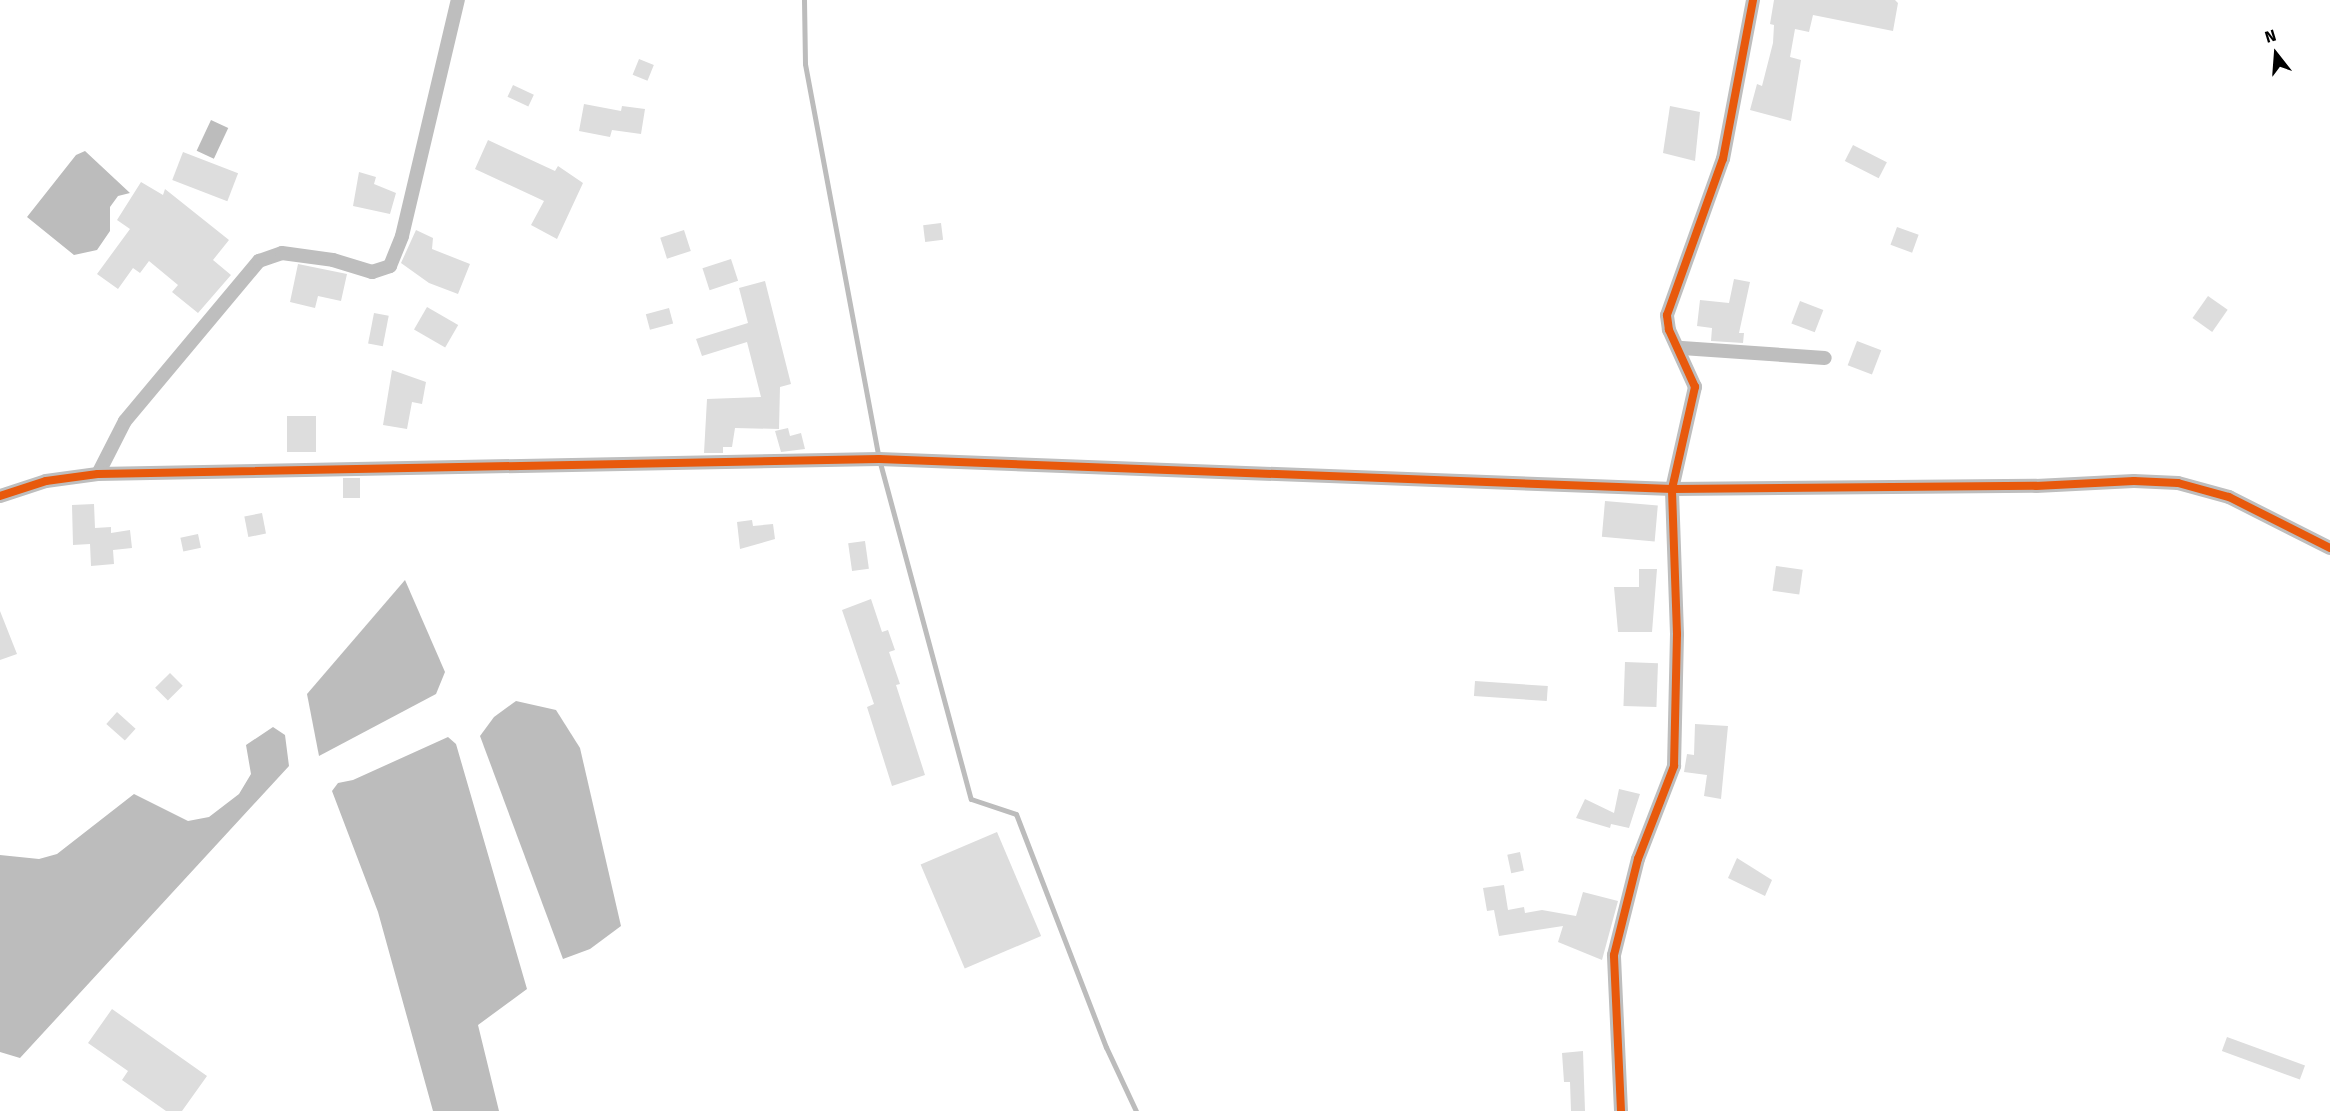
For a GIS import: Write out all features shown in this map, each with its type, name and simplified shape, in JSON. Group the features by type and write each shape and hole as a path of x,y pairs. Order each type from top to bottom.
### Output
{"street":[{"path":"98,474 125,421 259,261 282,253 333,260 372,272 390,266 405,225 458,0"},
{"path":"1621,1111 1614,955 1638,860 1674,766 1677,634 1672,489 1695,387 1682,348 1670,330 1668,315 1724,159 1753,0"},
{"path":"1682,348 1825,358"},
{"path":"0,496 46,482 98,474 879,459 1672,489 2178,483 2229,496 2330,548"}],"shaded area":[{"path":"211,120 228,128 214,159 197,151"},
{"path":"85,151 130,193 118,196 110,207 110,231 97,250 74,255 27,217 76,155"},
{"path":"405,580 445,672 436,694 319,756 307,694"},
{"path":"516,701 556,710 580,748 621,926 590,949 563,959 480,736 494,717"},
{"path":"273,727 285,735 289,766 20,1058 0,1052 0,855 39,859 57,854 134,794 188,821 209,817 239,794 251,774 246,745"},
{"path":"448,737 456,744 527,989 478,1025 499,1111 433,1111 378,912 332,791 338,783 353,780"}],"building":[{"path":"1774,0 1895,0 1898,3 1893,31 1813,15 1809,32 1795,29 1790,57 1801,60 1791,121 1750,110 1757,84 1762,86 1773,43 1774,25 1770,24"},
{"path":"639,59 654,65 647,81 633,75"},
{"path":"513,85 534,95 528,107 508,97"},
{"path":"584,104 621,111 622,106 645,109 641,134 612,130 610,137 579,131"},
{"path":"1670,106 1700,112 1695,161 1663,153"},
{"path":"488,140 555,171 558,166 583,183 557,239 531,225 544,201 475,169"},
{"path":"1853,145 1887,162 1879,178 1845,161"},
{"path":"183,152 238,173 227,201 172,180"},
{"path":"359,172 376,177 374,184 396,193 390,214 353,206"},
{"path":"141,182 163,195 165,189 229,240 213,260 231,275 198,313 172,292 178,285 149,261 140,273 133,268 118,289 97,274 130,229 117,220"},
{"path":"941,223 943,240 925,242 923,225"},
{"path":"1897,227 1919,235 1912,253 1891,245"},
{"path":"416,230 433,238 432,249 470,264 458,294 429,283 401,263"},
{"path":"684,230 691,251 667,259 660,238"},
{"path":"731,259 738,281 710,290 702,268"},
{"path":"298,264 347,274 341,301 318,296 315,308 290,302"},
{"path":"1734,279 1750,282 1739,333 1744,333 1743,343 1711,341 1712,328 1697,326 1700,300 1729,303"},
{"path":"765,281 791,384 780,387 779,429 735,428 732,447 723,447 723,453 704,453 707,399 761,397 747,342 702,356 696,339 748,323 739,288"},
{"path":"2208,296 2228,310 2212,332 2193,318"},
{"path":"1800,301 1823,310 1815,332 1791,323"},
{"path":"427,307 458,325 445,348 414,330"},
{"path":"669,308 673,323 650,330 646,314"},
{"path":"374,313 389,316 383,346 368,343"},
{"path":"1857,341 1881,350 1872,375 1848,365"},
{"path":"392,370 426,382 422,404 412,402 407,429 383,425"},
{"path":"287,416 316,416 316,452 287,452"},
{"path":"788,428 790,436 801,433 805,449 781,452 775,431"},
{"path":"343,478 360,478 360,498 343,498"},
{"path":"1605,501 1658,506 1655,541 1602,537"},
{"path":"94,504 95,528 111,527 111,533 130,530 132,548 113,550 114,564 91,566 90,544 73,545 72,505"},
{"path":"262,513 266,534 248,537 244,516"},
{"path":"752,520 753,526 773,524 775,539 740,549 737,522"},
{"path":"198,534 201,548 183,551 180,538"},
{"path":"865,541 869,569 852,571 848,543"},
{"path":"1776,566 1803,570 1799,595 1773,591"},
{"path":"1639,569 1657,569 1652,632 1618,632 1614,587 1639,587"},
{"path":"871,599 882,632 888,630 895,650 889,652 900,684 896,685 925,775 892,786 867,707 874,704 842,610"},
{"path":"0,611 17,654 0,660"},
{"path":"1625,662 1658,663 1656,707 1623,706"},
{"path":"170,673 183,686 168,701 155,688"},
{"path":"1475,681 1548,686 1547,701 1474,696"},
{"path":"117,712 136,729 125,741 106,724"},
{"path":"1695,724 1728,726 1721,799 1704,796 1707,775 1684,772 1687,754 1694,755"},
{"path":"1619,789 1640,794 1629,828 1611,824 1610,828 1576,818 1585,799 1614,813"},
{"path":"997,832 1041,936 965,968 921,864"},
{"path":"1520,852 1524,871 1511,873 1507,855"},
{"path":"1737,858 1772,880 1765,896 1728,878"},
{"path":"1504,885 1508,910 1524,907 1525,913 1542,910 1576,916 1583,892 1618,901 1602,960 1558,942 1563,926 1499,936 1494,910 1487,911 1483,888"},
{"path":"112,1009 207,1076 182,1111 166,1111 122,1080 128,1071 88,1043"},
{"path":"2227,1037 2305,1065 2300,1079 2222,1051"},
{"path":"1583,1051 1585,1111 1571,1111 1570,1082 1564,1082 1562,1053"}],"waterway":[{"path":"804,0 805,64 879,459 971,799 1016,814 1106,1047 1136,1111"}],"cycle path":[{"path":"1621,1111 1614,955 1638,859 1674,766 1677,634 1672,489 1695,387 1669,330 1667,315 1723,159 1753,0"},
{"path":"0,496 46,481 98,474 879,459 1672,489 2036,486 2134,481 2178,483 2229,497 2330,548"}]}
